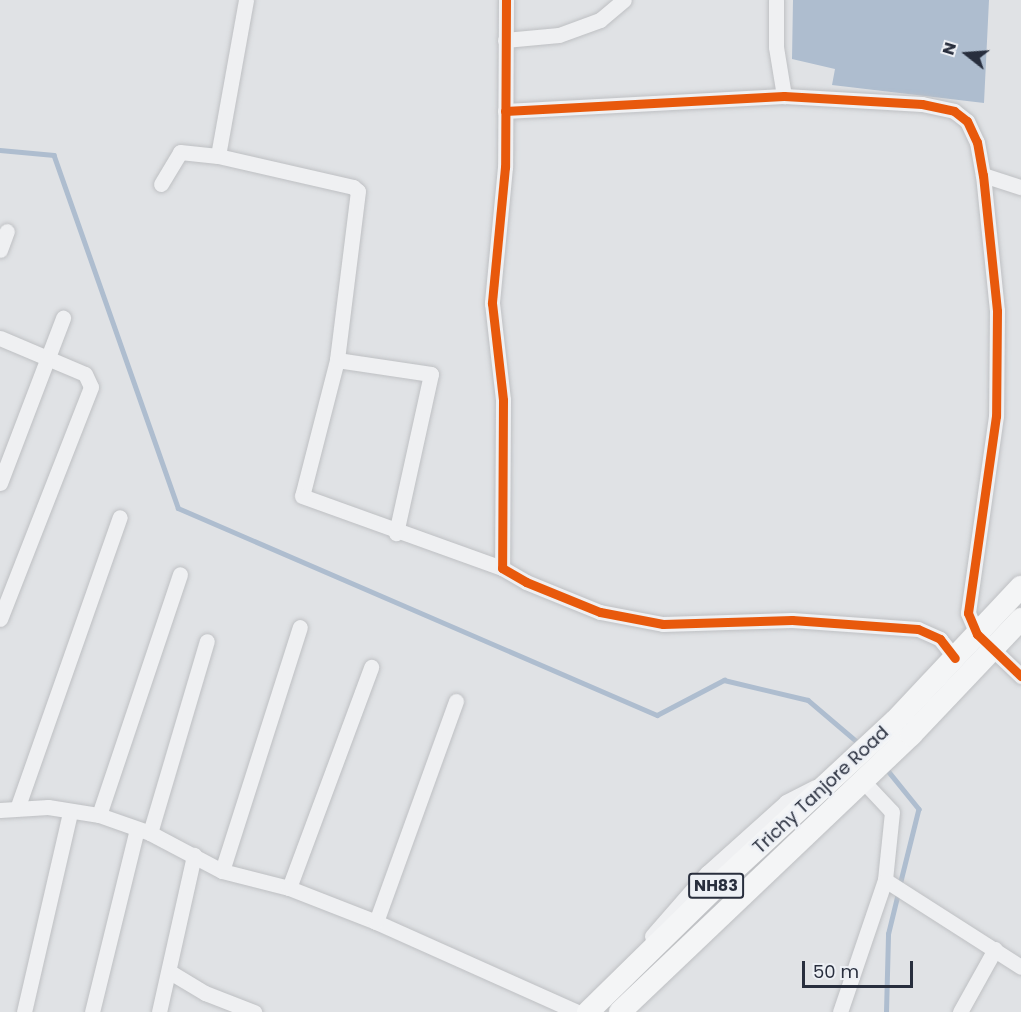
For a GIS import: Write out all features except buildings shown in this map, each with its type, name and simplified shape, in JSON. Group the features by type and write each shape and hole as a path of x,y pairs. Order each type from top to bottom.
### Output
{"highway":[{"name":"Trichy Tanjore Road","path":"588,1012 903,728 985,642 1021,587"},
{"name":"Trichy Tanjore Road","path":"903,728 955,658 1021,619"},
{"name":"Trichy Tanjore Road","path":"620,1012 853,775"}],"street":[{"path":"218,156 246,0"},
{"path":"502,568 503,400 492,303 505,167 506,0"},
{"path":"505,40 559,35 600,20 624,0"},
{"path":"776,0 776,47 784,96"},
{"path":"505,111 784,96 922,104 954,111 967,122 977,142 983,175 997,311 996,416 968,613 985,642 1021,676"},
{"path":"161,184 180,152 218,156 357,188 337,360 302,496 396,533 502,568 526,582 600,612 663,624 792,620 918,629 940,639 955,658"},
{"path":"983,175 1021,187"},
{"path":"0,250 7,231"},
{"path":"0,483 63,318"},
{"path":"0,338 85,374 91,387 0,619"},
{"path":"337,360 431,374 396,533"},
{"path":"120,517 6,811 99,815 143,831 222,871 289,888 376,922 577,1012"},
{"path":"99,815 180,574"},
{"path":"222,871 300,627"},
{"path":"92,1012 143,831 207,641"},
{"path":"289,888 371,667"},
{"path":"376,922 456,701"},
{"path":"840,1012 889,883 891,812 853,775"},
{"path":"24,1012 70,812"},
{"path":"159,1012 170,972 194,855"},
{"path":"889,883 1021,967"},
{"path":"960,1012 995,949"},
{"path":"170,972 205,993 254,1012"}],"water":[{"path":"793,0 989,0 984,103 832,85 835,69 792,59"}],"waterway":[{"path":"0,150 54,155 178,508 657,715 724,680 808,700 861,745"},
{"path":"885,767 919,809 900,885"},
{"path":"886,1012 888,934 898,893"}],"cycle path":[{"path":"506,0 505,167 492,303 503,400 502,568 526,582 600,612 663,624 792,620 918,629 940,639 955,658"},
{"path":"505,111 784,96 922,104 954,111 967,121 977,142 983,175 997,311 996,416 968,613 977,634 1021,676"}]}
